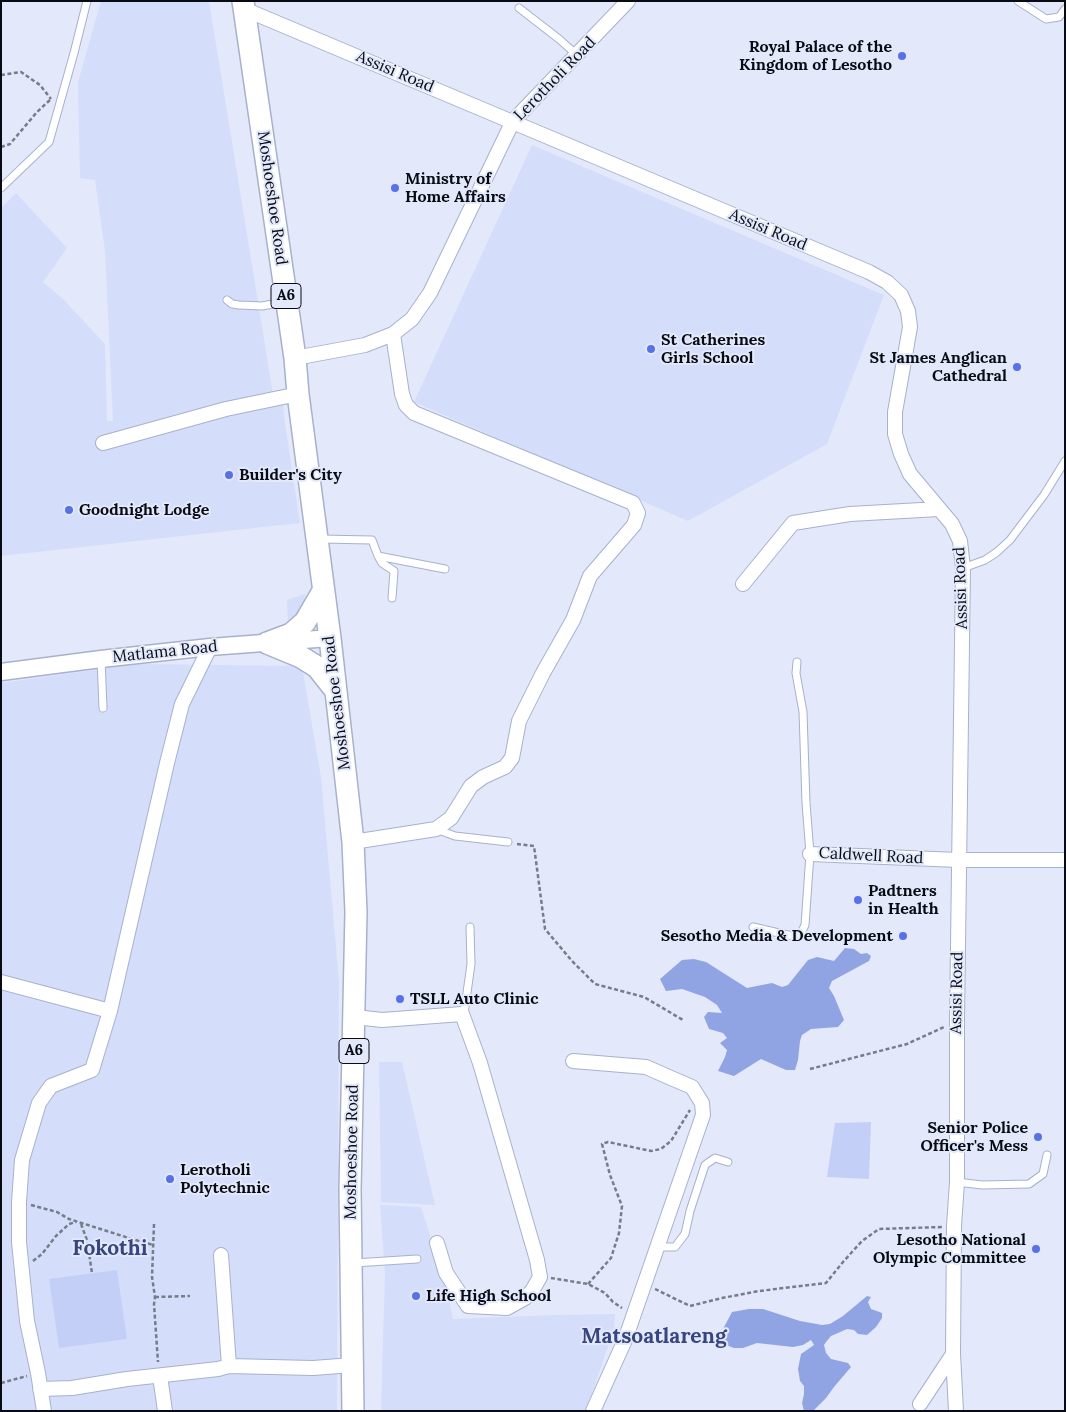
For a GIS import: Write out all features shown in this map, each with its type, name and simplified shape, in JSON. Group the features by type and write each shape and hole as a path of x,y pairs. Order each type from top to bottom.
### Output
{"main road":[{"name":"Moshoeshoe Road","path":"244,5 295,358 353,842 356,912 350,1190 353,1411"},
{"path":"267,643 291,634 305,622 323,591"},
{"path":"267,643 301,657 317,667 336,692"}],"street":[{"name":"Lerotholi Road","path":"295,358 366,345 392,334 412,319 430,293 513,121 628,1"},
{"name":"Assisi Road","path":"244,5 868,272 887,282 901,295 908,311 910,327 895,412 896,434 901,454 910,474 952,524 960,541 964,568 957,1022 957,1182 954,1226 953,1354 956,1411"},
{"path":"353,842 436,829 451,818 471,786 483,777 505,767 512,758 518,721 573,620 590,576 634,524 638,513 633,503 414,413 406,405 402,394 392,334"},
{"path":"103,443 226,410 298,394"},
{"path":"743,584 793,523 850,514 939,509"},
{"name":"Matlama Road","path":"1,672 210,647 330,638"},
{"path":"44,1411 27,1321 19,1242 22,1160 39,1103 51,1086 92,1070 110,1011 182,704 210,647"},
{"name":"Caldwell Road","path":"810,854 959,860 1065,860"},
{"path":"1,982 110,1011"},
{"path":"355,1018 382,1020 462,1014 480,1062 540,1276 532,1291 525,1298 507,1308 468,1306 446,1273 437,1243"},
{"path":"573,1061 646,1067 692,1087 702,1103 703,1115 626,1340 593,1411"},
{"path":"221,1255 229,1366"},
{"path":"918,1408 953,1354"},
{"path":"40,1389 72,1388 229,1366 313,1368 353,1365"},
{"path":"160,1376 164,1411"}],"lane":[{"path":"1,188 49,142 87,1"},
{"path":"1018,1 1046,19 1059,17 1065,9"},
{"path":"518,8 577,55"},
{"path":"227,300 232,304 262,306 287,302"},
{"path":"964,568 985,560 1010,540 1044,495 1065,461"},
{"path":"317,539 372,540 382,563 394,571 392,598"},
{"path":"378,556 445,569"},
{"path":"101,659 103,708"},
{"name":"Caldwell Road","path":"798,662 796,673 803,712 810,854"},
{"path":"436,829 455,836 508,842"},
{"path":"753,927 792,936 800,933 805,925 810,854"},
{"path":"462,1014 466,1007 471,964 470,927"},
{"path":"957,1182 982,1185 1029,1184 1043,1174 1047,1155"},
{"path":"658,1247 675,1247 685,1234 704,1165 715,1158 728,1162"},
{"path":"351,1263 418,1259"}],"path":[{"path":"1,75 21,72 40,84 50,100"},
{"path":"1,147 10,144 37,112 50,100 62,96"},
{"path":"508,842 534,846 545,929 572,962 595,984 644,997 683,1020"},
{"path":"810,1069 907,1044 957,1022"},
{"path":"588,1284 611,1258 619,1233 622,1206 610,1175 602,1144 608,1142 652,1151 661,1149 671,1141 689,1110 702,1103"},
{"path":"19,1202 57,1212 76,1222 153,1245"},
{"path":"22,1270 42,1254 56,1236 69,1224 76,1222"},
{"path":"80,1223 87,1240 92,1273"},
{"path":"154,1224 152,1277 160,1376"},
{"path":"645,1284 690,1306 750,1293 826,1284 862,1241 879,1230 954,1226"},
{"path":"540,1276 588,1284 605,1293 634,1316"},
{"path":"155,1298 190,1296"},
{"path":"1,1383 38,1373"}],"shaded area":[{"path":"101,1 209,1 273,394 283,391 284,417 300,523 1,556 1,208 16,193 67,248 43,282 63,299 105,344 107,421 113,421 105,251 95,180 80,178 78,82"},
{"name":"St Catherines Girls School","path":"532,145 884,295 827,444 688,521 414,402"},
{"path":"305,594 304,617 288,624 287,600"},
{"name":"Lerotholi Polytechnic","path":"137,664 302,666 321,777 339,981 337,1411 1,1411 1,683"},
{"path":"845,948 854,949 861,954 867,953 871,956 869,961 832,981 829,988 844,1020 838,1027 811,1029 802,1035 795,1070 786,1070 761,1059 734,1076 718,1071 727,1050 720,1043 727,1038 723,1033 709,1029 704,1017 708,1012 722,1013 717,1005 705,997 682,989 666,991 660,979 682,960 694,959 706,962 747,988 772,983 782,987 788,985 808,960 817,957 834,961"},
{"path":"379,1062 402,1062 435,1205 381,1202"},
{"path":"871,1122 869,1179 827,1177 835,1123"},
{"name":"Life High School","path":"380,1205 421,1207 444,1278 453,1319 615,1314 614,1329 586,1411 381,1411 385,1273"},
{"path":"117,1270 127,1339 59,1348 49,1279"},
{"path":"867,1296 871,1297 868,1302 871,1309 882,1313 882,1318 867,1335 858,1334 854,1330 847,1329 831,1336 826,1342 824,1345 826,1353 831,1359 848,1363 851,1367 813,1411 804,1411 802,1403 804,1386 800,1381 798,1369 801,1354 814,1345 811,1340 803,1345 793,1347 757,1343 743,1348 734,1348 726,1345 723,1329 732,1312 763,1309 800,1321 822,1325 830,1324 843,1316"}],"place":[{"name":"Royal Palace of the Kingdom of Lesotho","path":"902,56"},
{"name":"Ministry of Home Affairs","path":"395,188"},
{"name":"St Catherines Girls School","path":"651,349"},
{"name":"St James Anglican Cathedral","path":"1017,367"},
{"name":"Builder's City","path":"229,475"},
{"name":"Goodnight Lodge","path":"69,510"},
{"name":"Padtners in Health","path":"858,900"},
{"name":"Sesotho Media & Development","path":"903,936"},
{"name":"TSLL Auto Clinic","path":"400,999"},
{"name":"Senior Police Officer's Mess","path":"1038,1137"},
{"name":"Lerotholi Polytechnic","path":"170,1179"},
{"name":"Lesotho National Olympic Committee","path":"1036,1249"},
{"name":"Life High School","path":"416,1296"}],"district":[{"name":"Fokothi","path":"110,1249"},
{"name":"Matsoatlareng","path":"654,1337"}]}
